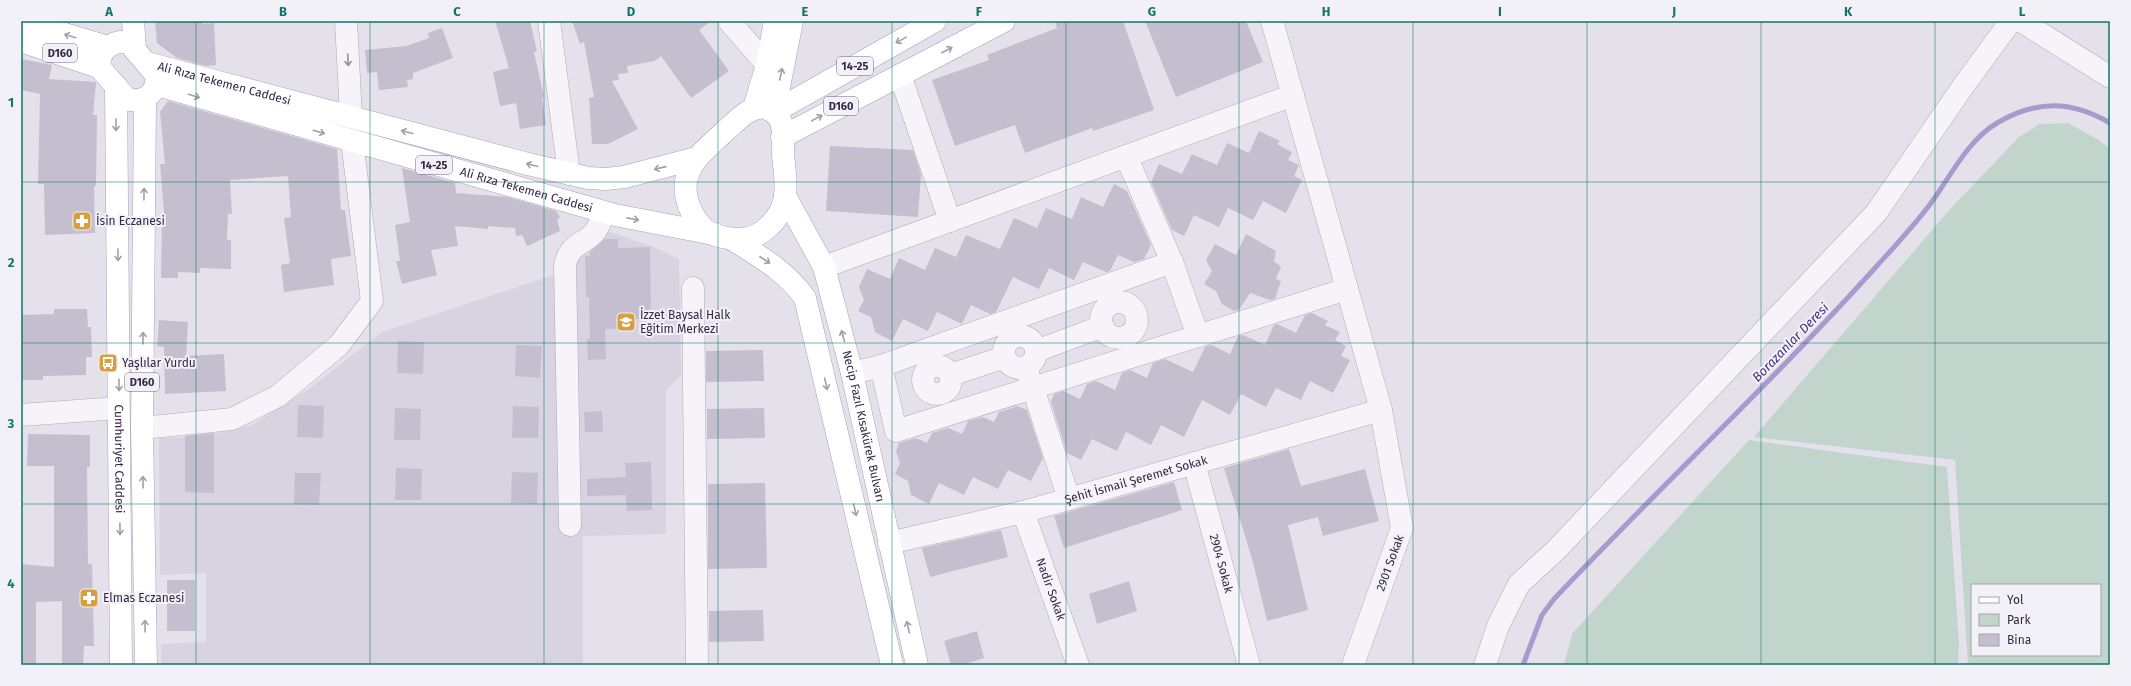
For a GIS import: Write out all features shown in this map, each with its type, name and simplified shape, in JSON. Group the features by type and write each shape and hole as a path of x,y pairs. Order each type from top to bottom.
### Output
{"main road":[{"name":"D160","path":"21,21 108,47"},
{"path":"134,21 141,57"},
{"path":"764,110 767,65 775,21"},
{"path":"764,110 792,21"},
{"name":"14-25","path":"764,110 780,119 786,196 780,212 770,226 755,236 738,240 723,237 707,231 696,221 688,207 685,192 687,176 697,158 748,111 764,110 935,21"},
{"path":"900,75 1004,21"},
{"name":"D160","path":"21,41 99,67"},
{"path":"120,42 129,43 141,57 157,76 151,92 128,100 99,67 100,58 103,50 120,42"},
{"name":"Ali Rıza Tekemen Caddesi","path":"141,57 351,117 588,178 624,177 697,158"},
{"name":"D160","path":"782,137 900,75"},
{"name":"Cumhuriyet Caddesi","path":"116,86 121,665"},
{"name":"Ali Rıza Tekemen Caddesi","path":"151,92 352,141 602,212 723,237"},
{"name":"Cumhuriyet Caddesi","path":"146,665 142,428 151,92"},
{"name":"Necip Fazıl Kısakürek Bulvarı","path":"786,196 824,266 852,373 917,665"},
{"path":"723,237 780,270 794,282 805,298 892,665"}],"street":[{"path":"346,21 351,117"},
{"path":"550,21 569,174"},
{"path":"729,21 767,65"},
{"name":"2901 Sokak","path":"1272,21 1381,410 1402,528 1353,665"},
{"path":"1485,665 1498,626 1519,584 1561,544 1876,213 2010,21"},
{"path":"2021,21 2110,77"},
{"path":"900,75 950,221"},
{"path":"824,266 1293,95"},
{"path":"142,428 232,420 278,396 339,345 372,301 352,141"},
{"path":"1126,156 1172,262 1198,336"},
{"path":"570,525 565,266 568,254 572,248 592,236 599,228 602,212"},
{"path":"939,371 1015,328 1108,295 1172,262"},
{"path":"693,288 697,665"},
{"path":"881,366 896,431 1347,289"},
{"path":"1108,295 1129,306 1136,315 1135,328 1127,336 1121,338 1109,335 1102,326 1102,316 1108,307 1108,295"},
{"path":"1015,328 1004,352 1007,362 1016,368 1031,359 1102,326"},
{"path":"1015,328 1028,338 1035,346 1031,359 1031,388 1069,499"},
{"path":"1121,338 1122,360"},
{"path":"852,373 881,366 939,371 1005,357"},
{"path":"939,371 951,414"},
{"path":"21,415 119,408"},
{"name":"Şehit İsmail Şeremet Sokak","path":"889,544 1023,512 1381,410"},
{"name":"2904 Sokak","path":"1194,463 1249,665"},
{"name":"Nadir Sokak","path":"1023,512 1078,665"}],"shaded area":[{"path":"595,227 654,247 679,259 681,375 666,390 666,534 583,536 583,665 161,665 161,644 206,642 206,573 160,575 159,438 202,437 252,425 310,388 382,332 572,269"}],"green space":[{"path":"2068,123 2099,140 2110,149 2110,665 1968,665 1955,460 1754,437 1951,208 2019,137 2040,124"},
{"path":"1749,440 1947,467 1959,645 1958,665 1564,665 1572,634"}],"building":[{"path":"155,21 203,21 203,24 214,23 216,65 206,66 177,58 157,43"},
{"path":"495,21 530,21 537,51 534,52 544,97 542,97 546,125 520,129 516,103 500,106 493,72 509,68"},
{"path":"572,21 711,21 699,30 729,71 691,98 661,56 655,61 627,66 628,73 618,74 619,80 612,81 638,129 608,144 592,144 589,98 594,97 584,42 580,44"},
{"path":"1055,21 1123,21 1154,110 1093,131 1092,128 1025,153 1015,125 955,146 932,80 989,60 987,55 1057,28"},
{"path":"1145,21 1246,21 1263,62 1176,97"},
{"path":"442,28 453,58 413,73 413,79 407,80 408,87 379,90 377,72 367,73 365,50 407,46 429,38 428,33"},
{"path":"21,59 52,65 49,79 96,82 93,115 97,115 96,186 94,186 95,233 45,235 44,184 38,184 40,94 21,90"},
{"path":"168,101 337,149 341,210 345,210 351,256 331,259 334,285 284,292 281,265 290,263 284,218 291,217 288,176 230,180 232,214 228,214 227,240 231,240 231,269 200,268 200,273 178,272 178,278 161,278 162,224 165,224 160,164 165,164 160,112"},
{"path":"1259,131 1280,141 1277,144 1292,152 1288,160 1299,165 1294,176 1302,180 1286,213 1263,201 1253,220 1228,208 1219,227 1194,215 1184,236 1172,230 1151,182 1159,164 1182,174 1192,154 1217,165 1227,143 1249,153"},
{"path":"830,146 913,150 921,174 918,217 826,211"},
{"path":"402,168 455,183 456,193 507,197 556,211 560,217 557,220 560,231 527,246 522,235 516,236 515,228 488,226 488,229 455,226 458,246 431,250 437,275 402,284 396,261 400,261 395,225 410,222"},
{"path":"1114,184 1127,191 1151,245 1144,259 1134,262 1118,255 1110,271 1106,272 1083,262 1074,280 1049,268 1039,289 1013,277 996,312 990,314 971,305 962,324 937,312 928,331 903,319 892,341 875,332 871,317 858,311 864,300 859,287 867,269 890,279 899,258 925,270 935,248 956,257 966,235 1000,249 1014,218 1037,228 1046,208 1072,219 1081,197 1103,207"},
{"path":"1246,234 1276,251 1274,261 1281,267 1276,279 1281,281 1275,299 1270,300 1250,293 1239,310 1234,311 1222,304 1216,291 1204,284 1212,271 1206,260 1215,244 1236,255"},
{"path":"605,239 618,239 618,248 650,247 651,319 635,319 635,328 605,329 606,359 588,360 587,339 590,339 589,297 586,297 585,256 590,256 590,252"},
{"path":"54,309 87,309 88,327 91,327 92,357 86,357 86,375 43,376 43,380 21,380 21,315 54,314"},
{"path":"1312,313 1328,321 1325,325 1340,332 1335,340 1346,346 1341,356 1350,360 1333,393 1310,381 1301,400 1276,388 1266,407 1241,394 1230,415 1202,400 1184,437 1161,425 1151,445 1126,432 1117,451 1092,439 1081,460 1067,453 1051,402 1054,394 1063,391 1080,399 1087,384 1096,381 1115,390 1122,373 1130,370 1147,378 1153,363 1165,359 1193,372 1205,347 1211,345 1230,354 1238,336 1243,335 1265,345 1274,325 1277,324 1296,333 1305,315"},
{"path":"159,320 188,322 186,356 224,354 226,391 165,394 164,347 157,346"},
{"path":"398,341 424,342 423,374 397,373"},
{"path":"516,345 542,346 540,378 515,376"},
{"path":"763,350 764,381 706,382 706,351"},
{"path":"298,405 324,406 323,438 297,437"},
{"path":"513,406 539,407 538,438 512,438"},
{"path":"1018,406 1027,410 1043,458 1031,481 1008,470 998,489 973,477 964,495 939,483 929,504 911,495 908,481 895,474 900,463 896,451 899,443 916,438 927,443 932,433 948,428 962,434 968,421 983,417 994,422 999,412"},
{"path":"395,408 421,409 420,440 394,440"},
{"path":"764,408 765,438 707,439 707,409"},
{"path":"602,411 603,432 585,432 584,412"},
{"path":"214,433 214,493 185,492 185,436"},
{"path":"28,434 90,435 90,467 87,467 88,564 92,564 94,646 84,646 83,665 62,665 62,601 36,602 36,665 21,665 21,564 54,567 54,466 27,466"},
{"path":"1289,449 1301,486 1365,469 1379,521 1323,536 1318,517 1288,525 1308,610 1267,621 1253,562 1224,468"},
{"path":"651,462 652,510 627,511 626,495 587,496 587,479 626,477 625,463"},
{"path":"396,468 422,469 421,500 395,500"},
{"path":"512,472 538,473 537,504 511,503"},
{"path":"295,473 321,473 319,505 294,504"},
{"path":"1174,482 1182,510 1064,548 1054,516"},
{"path":"765,483 767,568 708,569 708,484"},
{"path":"1001,530 1008,557 930,577 922,548"},
{"path":"167,580 195,580 195,631 167,631"},
{"path":"1129,581 1137,611 1097,624 1089,594"},
{"path":"763,610 764,641 709,642 709,611"},
{"path":"977,631 984,658 962,665 951,665 944,641"}],"waterway":[{"name":"Borazanlar Deresi","path":"1523,665 1542,615 1554,599 1796,352 1875,268 1924,212 1960,160 1977,139 1987,130 2011,115 2040,107 2054,106 2081,110 2096,115 2110,123"}],"place":[{"name":"İsin Eczanesi","path":"82,221"},
{"name":"İzzet Baysal Halk Eğitim Merkezi","path":"626,322"},
{"name":"Yaşlılar Yurdu","path":"108,363"},
{"name":"Elmas Eczanesi","path":"89,598"}]}
